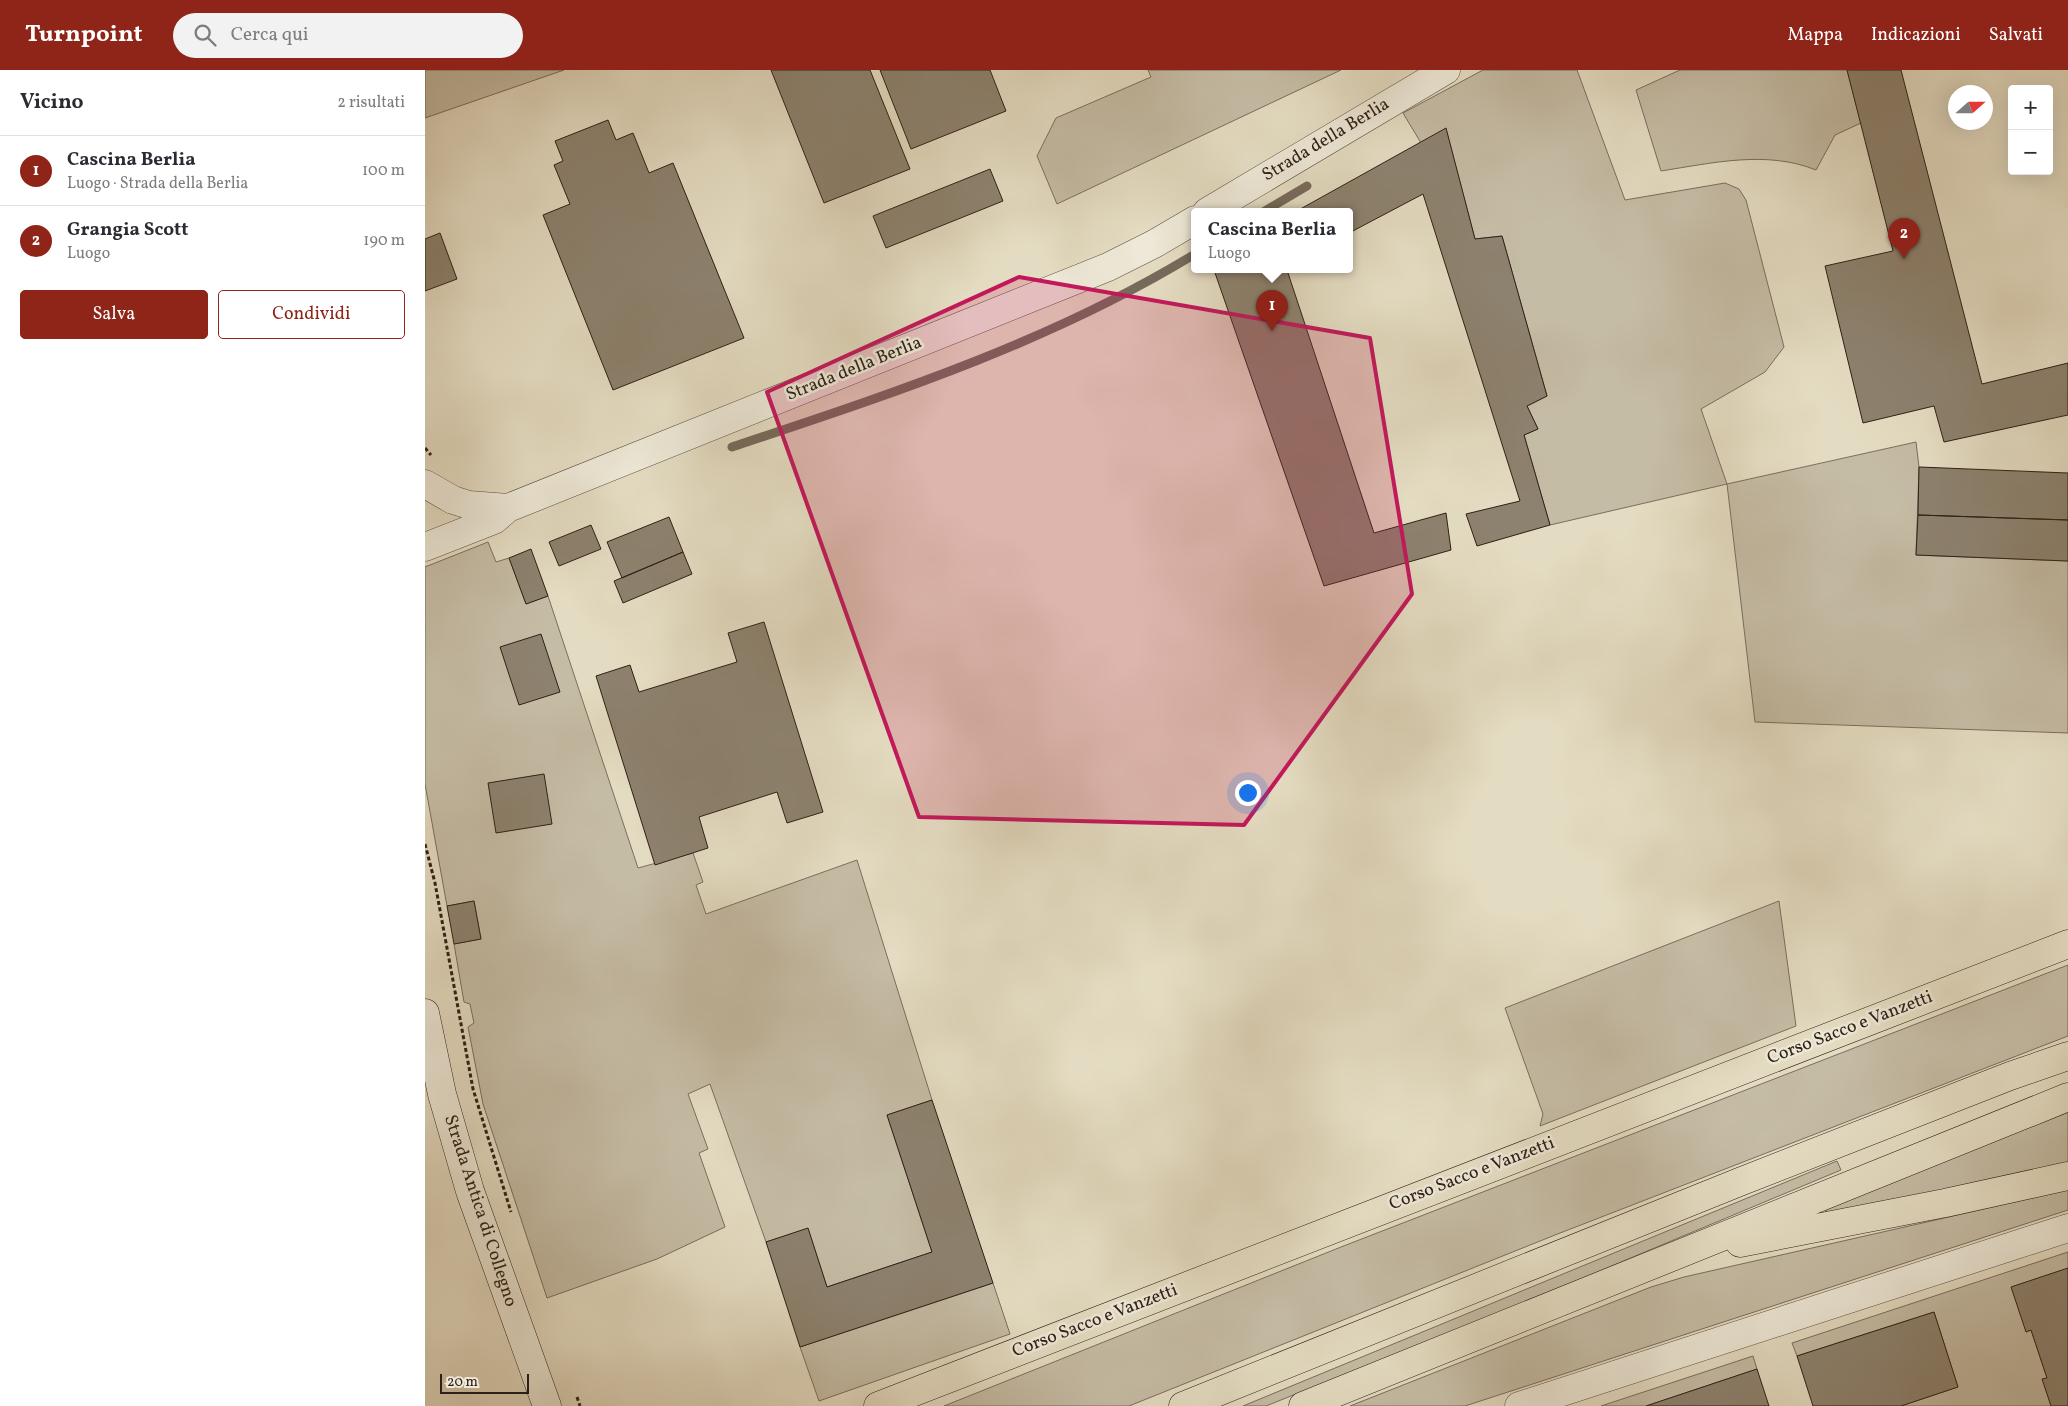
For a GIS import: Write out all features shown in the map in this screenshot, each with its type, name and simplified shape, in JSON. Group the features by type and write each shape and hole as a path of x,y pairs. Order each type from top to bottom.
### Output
{"main road":[{"name":"Corso Sacco e Vanzetti","path":"877,1406 2068,944"},
{"path":"1183,1406 1742,1181 2010,1076 2068,1056"},
{"path":"1303,1406 2068,1096"},
{"path":"1677,1255 1945,1203 2068,1176"}],"street":[{"name":"Strada della Berlia","path":"1214,208 1446,70"},
{"name":"Strada della Berlia","path":"425,547 494,520 508,508 1108,267 1154,244 1191,222"},
{"name":"Strada della Berlia","path":"425,484 453,500 469,505 508,508"},
{"name":"Strada Antica di Collegno","path":"425,1013 442,1094 470,1191 547,1406"},
{"path":"1519,1406 2068,1228"}],"path":[{"path":"425,844 435,883 473,1089 512,1217"},
{"path":"573,1390 580,1406"}],"highlighted area":[{"path":"1019,277 1370,338 1412,594 1244,825 919,817 767,392"}],"shaded area":[{"path":"425,70 564,70 425,118"},
{"path":"1148,70 1341,70 1057,204 1037,156 1056,118 1151,77"},
{"path":"1483,70 1577,70 1625,200 1725,183 1739,189 1746,200 1784,347 1765,372 1701,409 1727,484 1550,525 1524,435 1538,429 1527,406 1547,396 1502,236 1475,239 1446,129 1421,143 1403,113"},
{"path":"1680,70 1847,70 1861,123 1835,135 1816,170 1797,164 1759,159 1720,162 1661,171 1636,90"},
{"path":"1916,442 1919,467 1916,555 2068,561 2068,733 1755,722 1727,484"},
{"path":"488,542 496,562 509,558 526,604 548,596 638,868 693,853 703,882 696,885 706,914 857,860 932,1100 887,1115 932,1252 827,1287 808,1229 766,1242 710,1084 688,1094 708,1149 699,1153 725,1227 657,1259 547,1298 483,1104 468,1027 474,1023 470,1004 464,1002 454,944 481,939 474,901 447,906 425,784 425,567"},
{"path":"1779,901 1796,1026 1540,1126 1543,1114 1505,1008"},
{"path":"2068,965 2068,1036 1555,1235 1129,1406 944,1406 1341,1247"},
{"path":"2068,1112 2068,1163 1826,1216 1825,1212 1828,1209"},
{"path":"1837,1161 1841,1170 1542,1295 1266,1406 1243,1406"},
{"path":"2068,1190 2068,1210 1465,1406 1350,1406 1651,1287 1684,1277"},
{"path":"2068,1252 2068,1268 2026,1332 2031,1330 2047,1378 2043,1379 2051,1406 1901,1406 1958,1387 1934,1312 1797,1356 1792,1343"},
{"path":"993,1283 1010,1334 819,1401 800,1347"},
{"path":"1753,1356 1757,1369 1646,1406 1601,1406"}],"building":[{"path":"771,70 870,70 910,169 824,203"},
{"path":"880,70 990,70 1006,111 911,149"},
{"path":"1847,70 1901,70 1982,384 2068,363 2068,415 1944,442 1934,406 1863,423 1825,266 1893,251"},
{"path":"608,120 616,140 633,133 649,173 673,163 744,338 613,390 543,215 570,204 554,165 563,161 555,141"},
{"path":"1446,128 1475,239 1502,236 1547,396 1527,406 1538,429 1524,435 1550,525 1477,546 1466,514 1520,501 1423,194 1353,231 1353,208 1302,208"},
{"path":"990,169 1003,201 886,248 873,216"},
{"path":"440,233 457,279 425,291 425,239"},
{"path":"1215,273 1288,273 1374,533 1446,513 1451,550 1324,586"},
{"path":"1919,467 2068,473 2068,520 1918,515"},
{"path":"1918,515 2068,520 2068,561 1916,555"},
{"path":"669,517 683,552 622,578 607,542"},
{"path":"591,525 601,549 559,566 549,542"},
{"path":"531,549 548,596 526,604 509,558"},
{"path":"683,552 692,574 623,603 614,581"},
{"path":"764,622 823,812 787,823 777,792 699,817 708,848 655,865 596,676 630,665 639,692 737,662 728,633"},
{"path":"541,634 560,692 519,705 500,647"},
{"path":"544,774 552,824 496,833 488,783"},
{"path":"474,901 481,939 454,944 447,906"},
{"path":"932,1100 993,1283 800,1347 766,1242 808,1228 827,1287 932,1252 887,1115"},
{"path":"2068,1268 2068,1406 2051,1406 2042,1379 2047,1378 2031,1330 2026,1332 2011,1287"},
{"path":"1934,1312 1958,1387 1901,1406 1813,1406 1797,1356"},
{"path":"1757,1369 1769,1406 1646,1406"}],"waterway":[{"path":"1270,208 1307,186"},
{"path":"732,447 910,386 1027,340 1084,314 1191,256"}],"place":[{"name":"Grangia Scott","path":"1904,259"},
{"name":"Cascina Berlia","path":"1272,331"}]}
